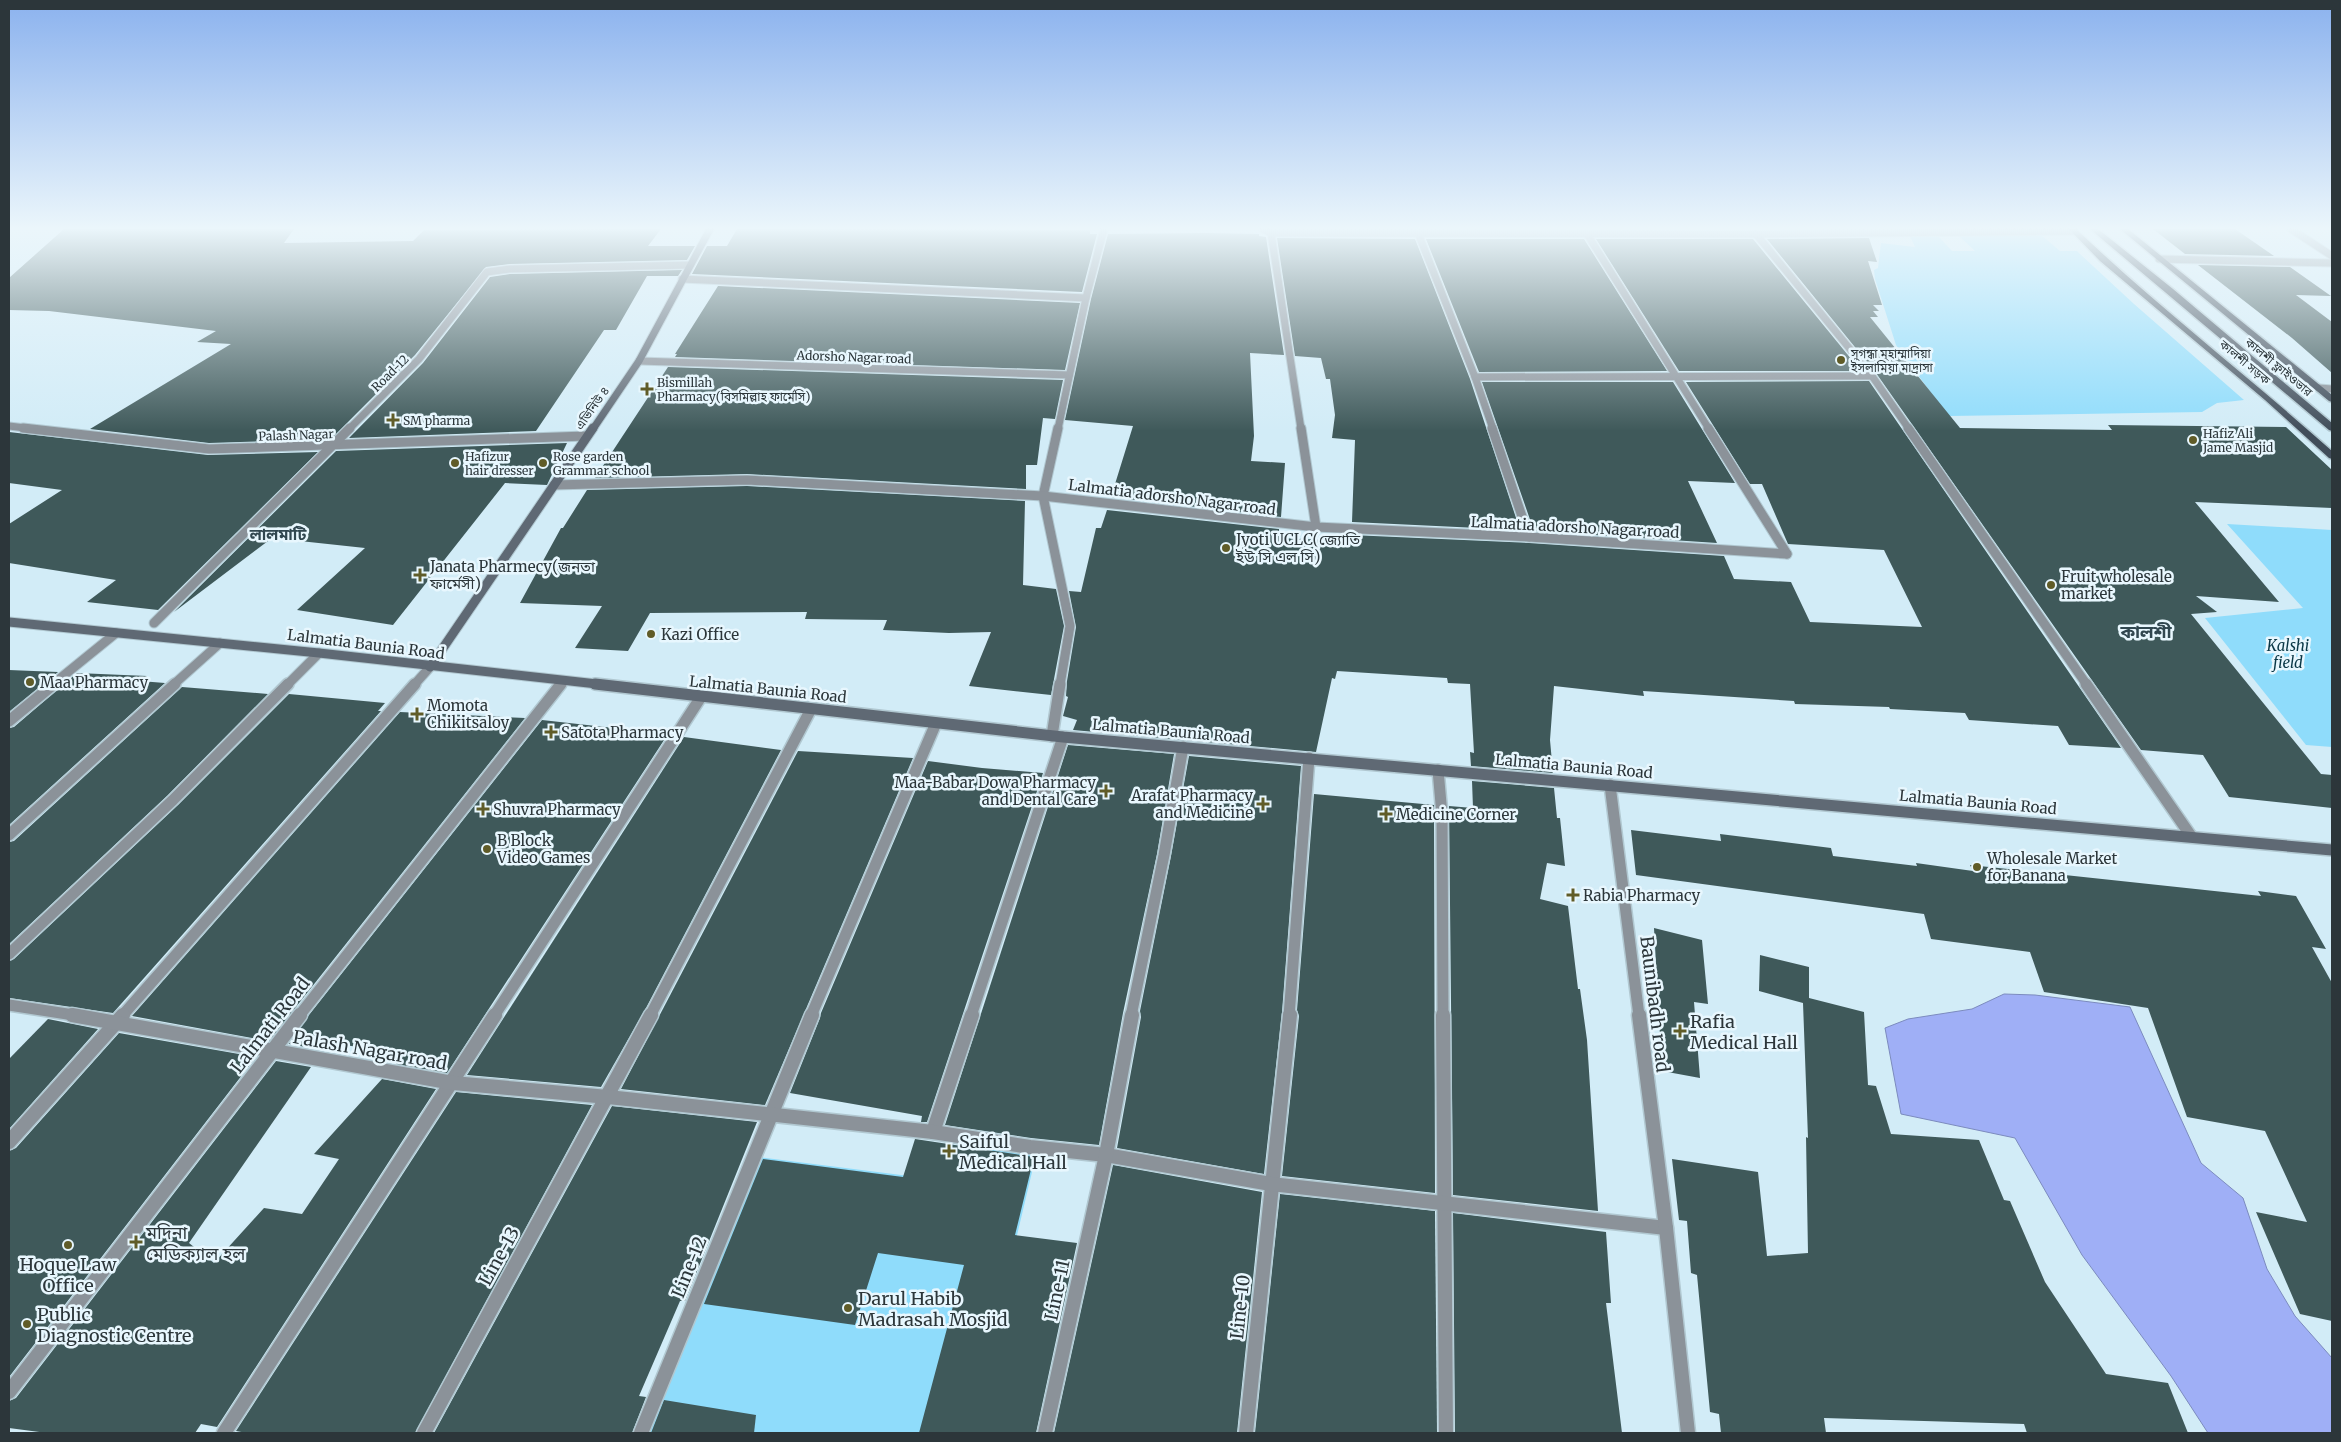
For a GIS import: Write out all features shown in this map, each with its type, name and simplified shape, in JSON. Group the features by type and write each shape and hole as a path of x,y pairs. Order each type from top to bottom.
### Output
{"main road":[{"name":"কালশী সড়ক","path":"2147,296 2268,398 2332,456"},
{"name":"কালশী ফ্লাইওভার","path":"2175,296 2332,428"},
{"path":"2206,296 2332,399"}],"street":[{"name":"Road-12","path":"154,623 420,359 468,296"},
{"name":"এভিনিউ ৪","path":"430,667 639,361 673,296"},
{"path":"933,1132 1058,736 1070,626 1043,496 1086,298 1050,296"},
{"path":"1278,296 1316,527"},
{"path":"1443,296 1475,377 1529,537"},
{"path":"1625,296 1675,377"},
{"path":"1807,296 1872,376 2191,836"},
{"name":"Adorsho Nagar road","path":"639,361 1069,375"},
{"path":"1475,377 1872,376"},
{"name":"Lalmatia adorsho Nagar road","path":"554,485 746,480 1043,496 1316,527 1529,537 1787,554 1675,377"},
{"path":"2319,388 2332,389"},
{"name":"Palash Nagar","path":"9,426 209,450 586,436"},
{"name":"Lalmatia Baunia Road","path":"10,623 319,653 563,682 1058,736 2332,850"},
{"path":"9,721 116,633"},
{"path":"9,835 220,643"},
{"path":"9,954 173,800 319,653"},
{"path":"9,1142 118,1022 430,667"},
{"name":"Lalmati Road","path":"9,1392 273,1050 563,682"},
{"path":"224,1433 453,1083 701,697"},
{"name":"Line-13","path":"424,1433 608,1097 810,709"},
{"name":"Line-12","path":"641,1433 804,1033 936,723"},
{"name":"Line-11","path":"1046,1433 1106,1156 1145,941 1164,855 1184,747"},
{"name":"Line-10","path":"1246,1433 1289,1022 1309,758"},
{"path":"1438,770 1442,815 1443,1204 1446,1433"},
{"name":"Baunibadh road","path":"1610,785 1666,1228 1688,1433"},
{"name":"Palash Nagar road","path":"9,1005 118,1022 453,1083 608,1097 928,1134 933,1132 1030,1147 1106,1156 1271,1184 1666,1228"}],"green space":[{"path":"1881,296 2126,296 2244,400 2217,403 2202,412 1948,416 1896,345"},
{"name":"Kalshi field","path":"2227,524 2332,530 2332,747 2306,745 2205,618 2303,608"},
{"name":"Darul Habib Madrasah Mosjid","path":"968,1143 1037,1151 970,1433 646,1433 758,1157 957,1182"}],"shaded area":[{"path":"2004,994 2035,995 2130,1007 2201,1163 2243,1198 2267,1269 2295,1316 2332,1358 2332,1433 2208,1433 2171,1376 2082,1255 2015,1138 1901,1114 1885,1028 1908,1019 1972,1009"}],"building":[{"path":"9,296 462,296 415,355 331,439 209,443 90,429 231,344 197,342 216,331 49,311 9,310"},
{"path":"475,296 635,296 616,330 604,330 536,431 349,438 423,363"},
{"path":"711,296 937,296 1080,303 1065,370 675,357 677,354 675,354"},
{"path":"1092,296 1275,296 1284,355 1250,353 1254,436 1251,461 1285,463 1281,517 1111,497 1133,426 1065,420"},
{"path":"1286,296 1438,296 1470,379 1520,530 1352,522 1355,440 1332,438 1335,415 1330,379 1326,379 1321,358 1295,356"},
{"path":"1449,296 1620,296 1667,371 1479,372"},
{"path":"1632,296 1800,296 1861,371 1679,371"},
{"path":"1814,296 1879,296 1882,305 1873,305 1879,311 1873,311 1878,317 1870,317 1960,428 2112,430 2108,425 2286,427 2332,470 2332,508 2195,502 2279,602 2196,596 2217,612 2191,614 2321,774 2332,775 2332,808 2229,797 2203,755 2141,750 1876,373"},
{"path":"2238,296 2298,296 2332,322 2332,373 2292,338"},
{"path":"668,367 1063,380 1055,419 1043,418 1037,465 1026,465 1026,489 747,474 595,478"},
{"path":"1869,381 2121,748 2069,745 2058,726 1969,720 1965,713 1890,709 1889,707 1795,704 1794,701 1643,691 1644,696 1554,686 1550,740 1553,773 1471,766 1470,752 1474,753 1470,684 1448,683 1447,678 1337,671 1335,679 1332,678 1316,752 1073,730 1077,720 1063,716 1068,697 1066,696 1067,681 1076,627 1069,591 1081,592 1096,528 1101,528 1107,510 1279,529 1279,538 1351,541 1351,535 1529,543 1724,556 1734,579 1791,582 1810,622 1922,627 1884,550 1788,544 1762,484 1750,484 1686,382"},
{"path":"1482,382 1673,382 1735,483 1688,481 1717,543 1534,531"},
{"path":"9,432 208,455 318,452 158,610 87,602 116,580 9,563 9,524 62,490 9,483"},
{"path":"567,443 547,485 505,483 393,625 297,610 365,548 272,538 174,612 336,451"},
{"path":"747,486 1025,501 1023,585 1056,589 1064,626 1051,695 969,686 991,632 949,633 883,630 887,620 805,619 807,612 650,613 628,651 575,648 602,606 520,603 561,528 563,528 587,490"},
{"name":"Maa Pharmacy","path":"9,670 58,672 9,712"},
{"path":"77,673 147,676 140,681 165,683 9,825 9,728 14,727"},
{"path":"182,687 268,694 168,795 9,944 9,842 14,841"},
{"path":"289,694 385,703 378,711 381,711 113,1013 9,998 9,961 14,959 178,805"},
{"path":"400,712 525,718 269,1041 132,1016"},
{"path":"542,720 668,734 447,1073 396,1064 404,1055 328,1042 322,1050 289,1044 309,1015"},
{"path":"684,737 781,750 646,1008 601,1087 467,1075"},
{"path":"1068,745 1174,754 1157,854 1123,1013 1099,1145 1031,1138 945,1125"},
{"path":"798,751 913,758 765,1105 621,1089"},
{"path":"1189,756 1301,766 1282,1012 1264,1174 1117,1148 1141,1017 1140,1011"},
{"path":"928,761 1043,773 927,1122 921,1122 922,1116 790,1093 821,1013"},
{"path":"1472,781 1554,788 1557,818 1560,818 1565,866 1547,863 1540,899 1568,906 1578,989 1580,989 1587,1040 1598,1211 1453,1195 1449,806 1473,808"},
{"path":"1314,794 1434,805 1435,1193 1282,1176 1299,1016 1297,1010"},
{"path":"1631,830 1721,841 1720,834 1831,848 1833,856 1917,866 1916,863 1973,871 1970,865 2261,896 2258,891 2296,896 2326,949 2312,947 2332,983 2332,1321 2300,1314 2256,1212 2307,1222 2265,1131 2187,1117 2148,1008 2044,992 2030,952 1931,939 1924,914 1636,875"},
{"path":"1654,928 1702,940 1708,1004 1694,1002 1700,1078 1662,1071"},
{"path":"1760,955 1809,967 1809,998 1864,1012 1868,1085 1876,1086 1891,1134 1979,1140 2004,1200 2010,1201 2045,1282 2106,1374 2168,1383 2188,1433 2027,1433 2024,1424 1824,1418 1826,1433 1721,1433 1719,1414 1710,1412 1697,1275 1691,1273 1687,1221 1679,1220 1672,1159 1758,1172 1767,1256 1808,1253 1806,1137 1808,1138 1803,1003 1759,991"},
{"path":"48,1019 98,1029 9,1129 9,1059"},
{"path":"119,1033 256,1057 9,1377 9,1151 16,1148"},
{"path":"276,1061 311,1067 189,1243 214,1263 264,1208 302,1214 339,1159 314,1154 382,1079 436,1089 217,1427 201,1424 195,1433 47,1433 9,1428 9,1401 16,1398"},
{"path":"456,1092 592,1105 415,1433 247,1433 236,1431"},
{"path":"612,1106 757,1122 685,1301 680,1301 639,1396 646,1397 632,1433 434,1433"},
{"path":"915,1139 1034,1157 1015,1235 1077,1243 1036,1433 919,1433 964,1265 878,1253 855,1325 704,1304 763,1159 903,1177"},
{"path":"1113,1165 1262,1192 1237,1433 1054,1433"},
{"path":"1280,1194 1435,1211 1437,1433 1255,1433"},
{"path":"1453,1213 1606,1232 1611,1303 1606,1303 1622,1433 1455,1433"},
{"path":"664,1400 756,1415 754,1433 651,1433"}],"place":[{"name":"সুগন্ধা মুহাম্মাদিয়া ইসলামিয়া মাদ্রাসা","path":"1841,360"},
{"name":"Bismillah Pharmacy(বিসমিল্লাহ ফার্মেসি)","path":"647,389"},
{"name":"SM pharma","path":"393,420"},
{"name":"Hafiz Ali Jame Masjid","path":"2193,440"},
{"name":"Hafizur hair dresser","path":"455,463"},
{"name":"Rose garden Grammar school","path":"543,463"},
{"name":"Jyoti UCLC(জ্যোতি ইউ সি এল সি)","path":"1226,548"},
{"name":"Janata Pharmecy(জনতা ফার্মেসী)","path":"420,575"},
{"name":"Fruit wholesale market","path":"2051,585"},
{"name":"Kazi Office","path":"651,634"},
{"name":"Maa Pharmacy","path":"30,682"},
{"name":"Momota Chikitsaloy","path":"417,714"},
{"name":"Satota Pharmacy","path":"551,732"},
{"name":"Maa-Babar Dowa Pharmacy and Dental Care","path":"1106,791"},
{"name":"Arafat Pharmacy and Medicine","path":"1263,804"},
{"name":"Shuvra Pharmacy","path":"483,809"},
{"name":"Medicine Corner","path":"1386,814"},
{"name":"B Block Video Games","path":"487,849"},
{"name":"Wholesale Market for Banana","path":"1977,867"},
{"name":"Rabia Pharmacy","path":"1573,895"},
{"name":"Rafia Medical Hall","path":"1680,1031"},
{"name":"Saiful Medical Hall","path":"949,1151"},
{"name":"মদিনা মেডিক্যাল হল","path":"136,1242"},
{"name":"Hoque Law Office","path":"68,1245"},
{"name":"Darul Habib Madrasah Mosjid","path":"848,1308"},
{"name":"Public Diagnostic Centre","path":"27,1324"}],"district":[{"name":"লালমাটি","path":"278,534"},
{"name":"কালশী","path":"2146,631"}]}
